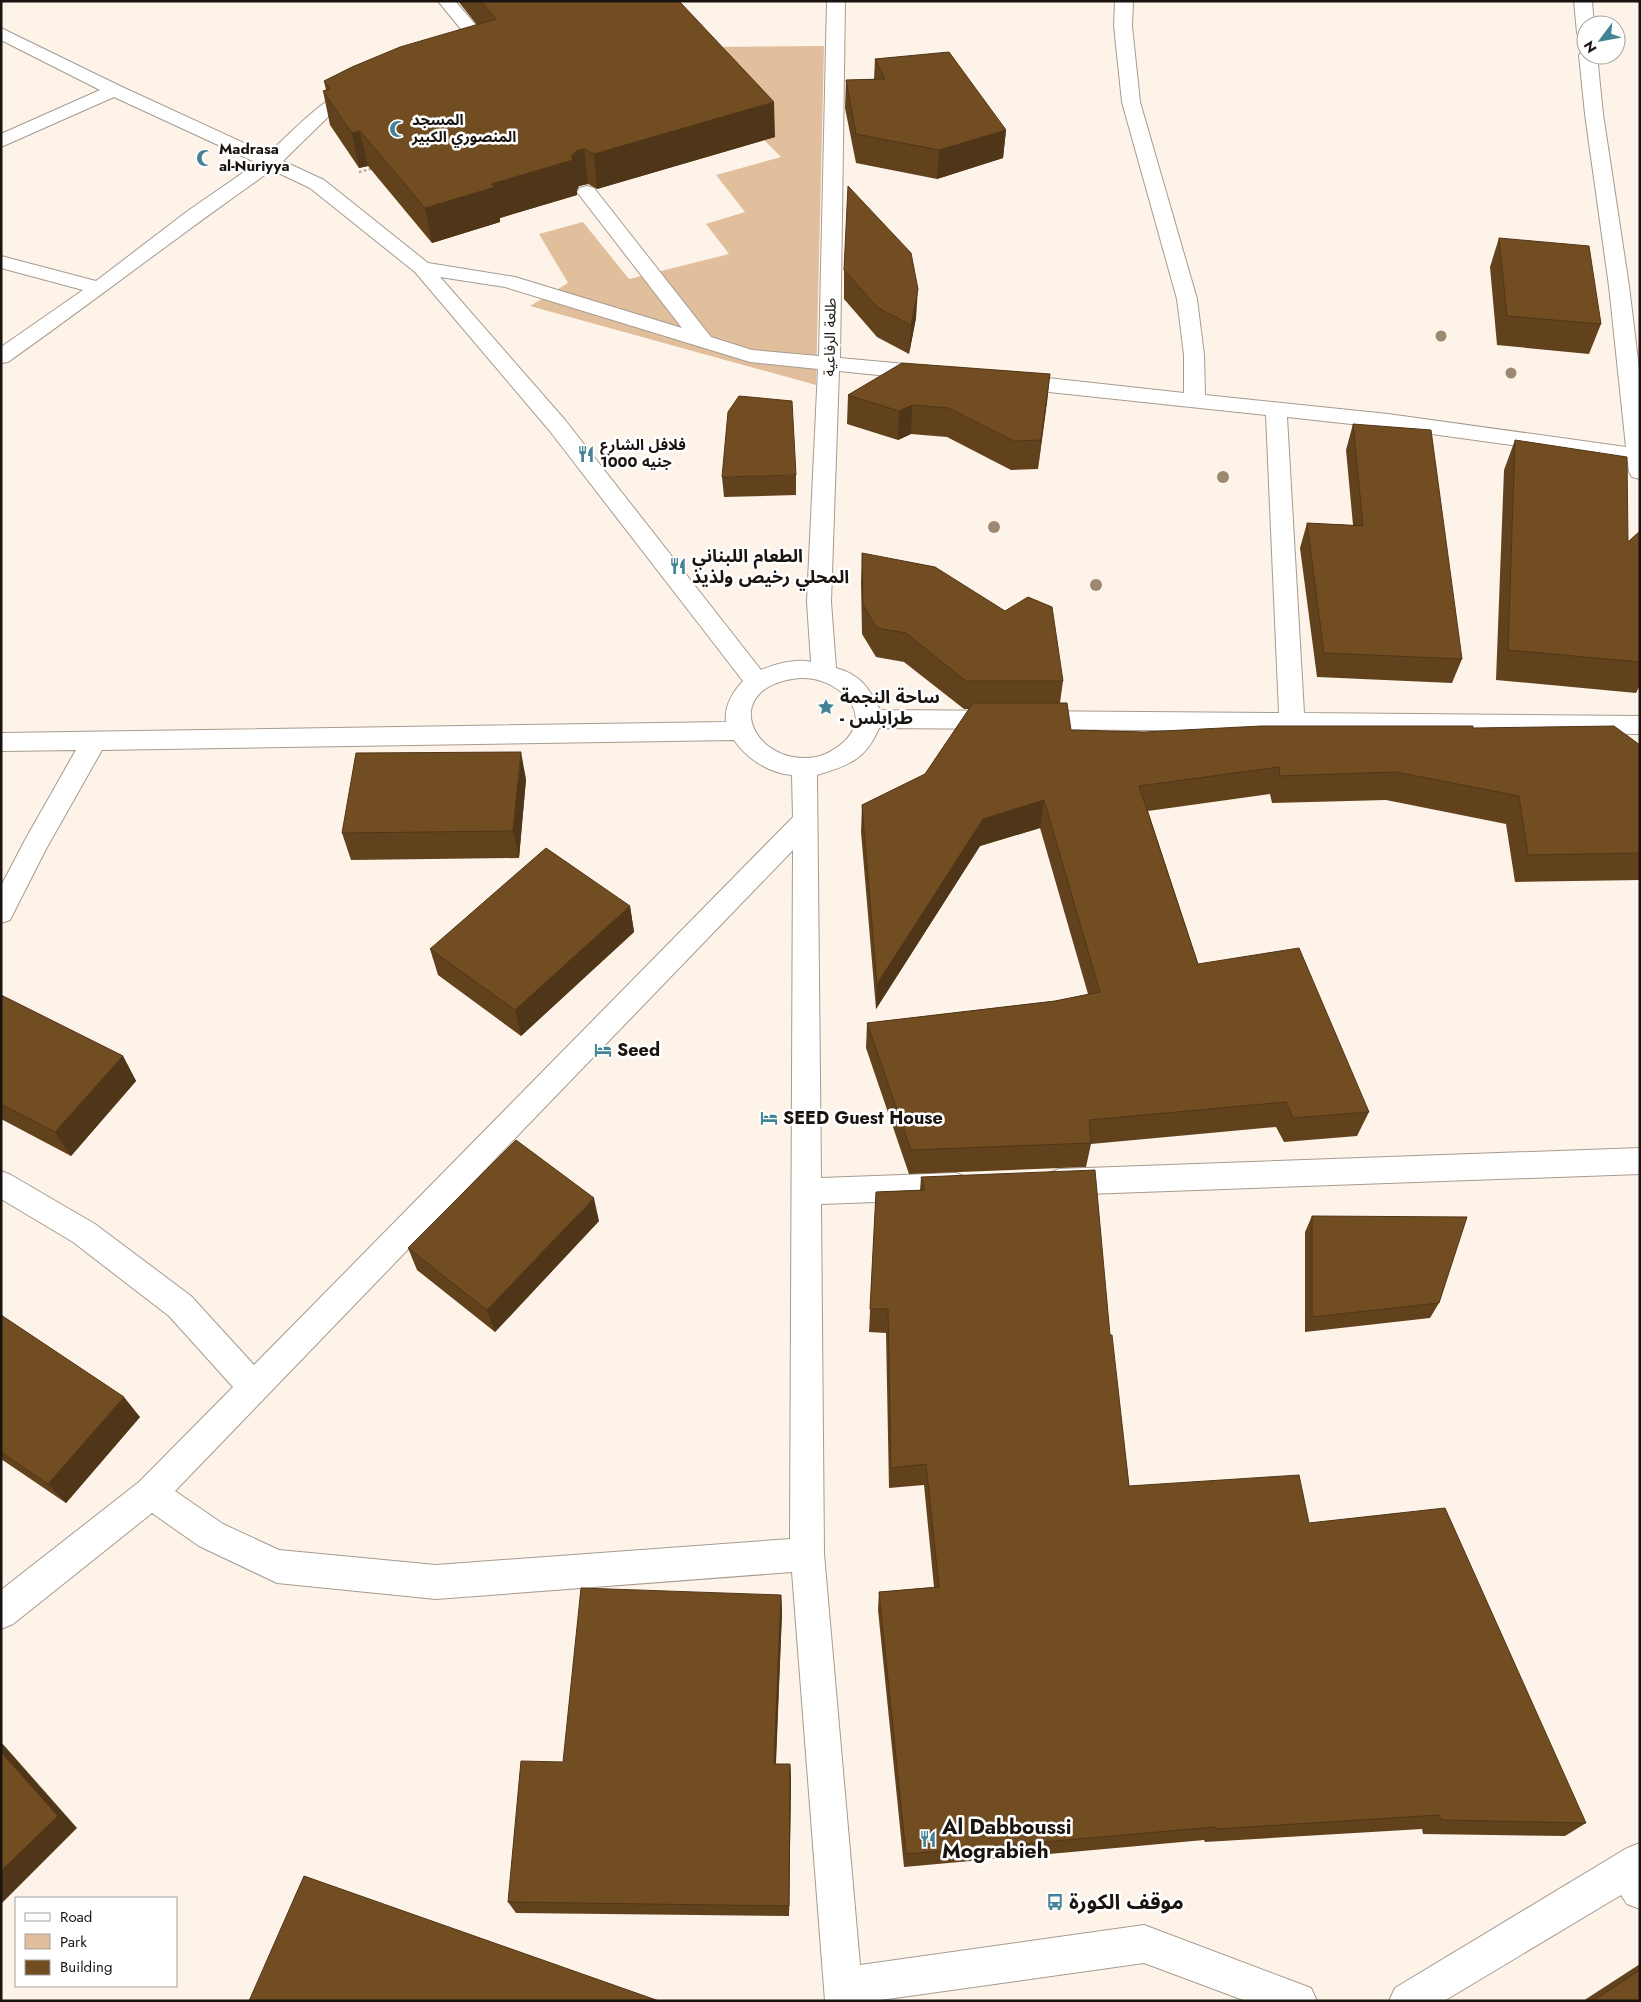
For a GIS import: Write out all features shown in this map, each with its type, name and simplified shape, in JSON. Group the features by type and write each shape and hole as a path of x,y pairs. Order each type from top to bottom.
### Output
{"street":[{"path":"446,1 480,41 446,53"},
{"name":"طلعة الرفاعية","path":"824,672 819,602 829,364 836,1"},
{"path":"1124,1 1123,26 1131,102 1187,299 1194,355 1195,401"},
{"path":"1583,1 1584,15"},
{"path":"1,34 114,90 317,184 422,268 557,425 757,682"},
{"path":"994,379 1388,421 1639,462 1619,286 1594,114 1589,65"},
{"path":"1,357 99,288 196,214 271,162 326,108 377,83"},
{"path":"1,141 114,90"},
{"path":"587,192 703,341"},
{"path":"1,262 99,288"},
{"path":"422,268 508,281 750,356 945,375"},
{"path":"1276,409 1292,723"},
{"path":"789,670 824,672 843,678 858,690 867,704 870,719 866,734 856,746 842,757 824,764 804,766 787,765 764,756 747,743 740,731 737,718 739,705 746,693 757,682 789,670"},
{"path":"870,719 1640,725"},
{"path":"1,742 740,731"},
{"path":"1,913 34,847 94,741"},
{"path":"804,766 806,820 807,1554 844,1993 1144,1944 1298,2001"},
{"path":"1,1612 152,1493 806,820"},
{"path":"1035,1183 1640,1160"},
{"path":"1,1184 84,1233 180,1306 254,1387"},
{"path":"807,1192 985,1185"},
{"path":"152,1493 211,1536 276,1566 436,1582 807,1554"},
{"path":"1408,2001 1635,1874"}],"path":[{"path":"317,184 374,168"}],"green space":[{"path":"824,46 816,385 530,306 568,283 539,234 583,222 629,279 729,254 706,224 745,212 716,175 781,157 684,60 711,47"}],"building":[{"path":"481,1 679,1 774,102 594,154 584,149 576,151 571,157 573,160 491,184 495,187 425,208 360,131 352,133 323,91 330,89 324,81 400,47 496,19"},
{"path":"949,52 1006,130 939,150 856,134 846,80 885,79 875,59"},
{"path":"848,186 911,253 918,289 911,325 878,308 844,270"},
{"path":"1499,238 1589,246 1601,324 1507,316"},
{"path":"902,363 1050,374 1041,440 1014,441 949,408 912,405 899,411 848,395"},
{"path":"739,396 792,401 796,475 722,477 728,412"},
{"path":"1353,424 1431,430 1462,659 1324,653 1307,523 1363,526"},
{"path":"1515,440 1627,457 1628,542 1640,531 1640,662 1508,650"},
{"path":"862,553 935,567 1005,611 1028,597 1052,607 1063,681 966,681 906,633 877,628 863,605"},
{"path":"973,703 1067,703 1071,730 1144,732 1261,726 1473,726 1473,728 1614,726 1640,745 1640,853 1528,855 1519,796 1396,772 1280,776 1279,767 1139,786 1198,964 1299,948 1369,1112 1293,1118 1286,1102 1089,1120 1091,1143 911,1150 867,1023 1055,1001 1100,992 1044,800 983,819 877,984 862,805 925,774"},
{"path":"521,752 513,831 342,833 356,753"},
{"path":"546,848 630,906 515,1010 430,949"},
{"path":"1,995 123,1056 55,1132 1,1104"},
{"path":"516,1140 594,1198 487,1310 408,1248"},
{"path":"1095,1170 1110,1335 1112,1335 1129,1486 1299,1475 1309,1523 1445,1508 1586,1823 1441,1820 1439,1815 1216,1829 1215,1827 906,1854 879,1592 939,1587 926,1464 891,1468 888,1309 870,1309 876,1192 925,1190 921,1177"},
{"path":"1312,1216 1467,1217 1439,1303 1312,1317"},
{"path":"1,1315 124,1397 48,1484 1,1452"},
{"path":"581,1588 781,1595 774,1764 790,1764 789,1906 508,1902 521,1761 563,1762"},
{"path":"1,1752 58,1816 1,1871"},
{"path":"304,1876 659,2001 249,2001"},
{"path":"1640,1970 1640,2001 1593,2001"}],"place":[{"name":"المسجد المنصوري الكبير","path":"398,129"},
{"name":"Madrasa al-Nuriyya","path":"205,158"},
{"name":"فلافل الشارع 1000 جنيه","path":"586,454"},
{"name":"الطعام اللبناني المحلي رخيص ولذيذ","path":"678,566"},
{"name":"ساحة النجمة - طرابلس","path":"826,707"},
{"name":"Seed","path":"603,1050"},
{"name":"SEED Guest House","path":"769,1118"},
{"name":"Al Dabboussi Mograbieh","path":"928,1839"},
{"name":"موقف الكورة","path":"1055,1902"}]}
